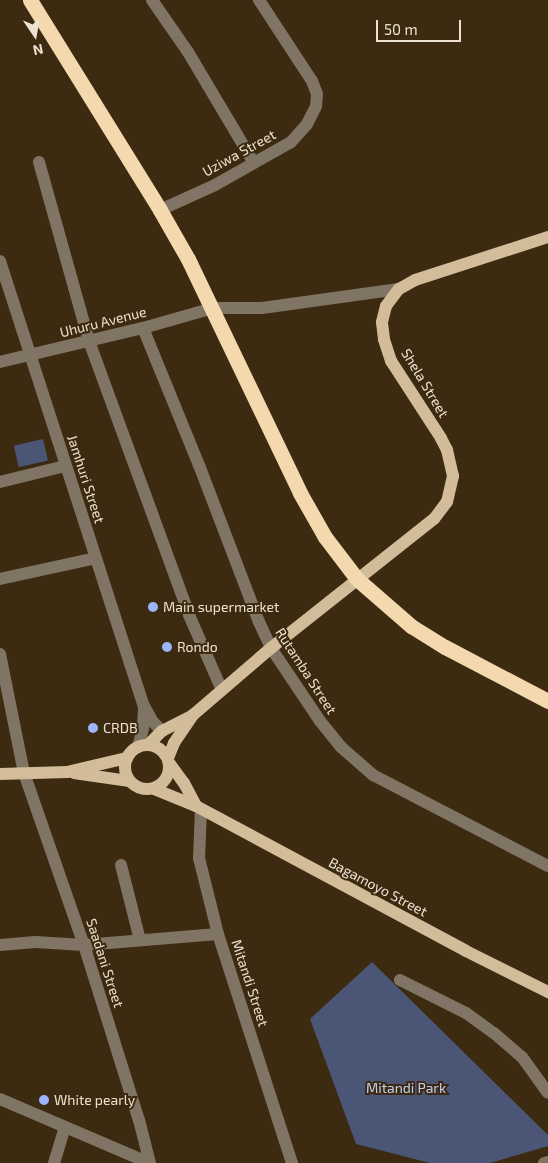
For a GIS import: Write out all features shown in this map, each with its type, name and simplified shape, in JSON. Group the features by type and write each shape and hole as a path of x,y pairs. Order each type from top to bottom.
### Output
{"highway":[{"path":"30,0 160,210 213,308 300,492 326,537 357,579 411,626 444,647 548,701"}],"main road":[{"name":"Shela Street","path":"193,715 271,648 434,519 447,502 454,476 441,438 391,361 384,339 382,322 386,306 399,289 415,280 548,237"},
{"path":"67,772 127,758 162,731 193,715"},
{"path":"0,774 67,772 129,781 140,789 154,789 168,776 169,761 174,743 193,715"},
{"path":"143,746 162,750 198,807"},
{"path":"127,758 125,770 129,781"},
{"name":"Bagamoyo Street","path":"154,789 198,807 548,992"}],"street":[{"path":"152,0 188,52 254,163"},
{"name":"Uziwa Street","path":"160,210 215,186 290,142 306,124 316,106 317,94 312,81 259,0"},
{"path":"38,162 89,341 189,615 222,690"},
{"name":"Jamhuri Street","path":"0,263 144,706"},
{"name":"Uhuru Avenue","path":"0,362 143,328 213,308 262,308 399,289"},
{"name":"Rutamba Street","path":"143,328 271,648 320,721 358,764 373,775 548,866"},
{"path":"0,482 65,466"},
{"path":"0,579 96,558"},
{"name":"Saadani Street","path":"0,654 24,773 84,945 149,1163"},
{"path":"144,706 153,722 162,731"},
{"path":"143,746 144,706"},
{"name":"Mitandi Street","path":"198,807 199,858 218,934 292,1163"},
{"path":"121,865 140,940"},
{"path":"0,945 35,942 84,945 218,934"},
{"path":"400,980 466,1013 494,1033 522,1057 548,1093"},
{"path":"0,1100 149,1163"},
{"path":"54,1163 65,1128"},
{"path":"544,1163 548,1162"}],"green space":[{"path":"43,439 48,460 19,467 14,446"},
{"name":"Mitandi Park","path":"372,962 548,1135 548,1146 490,1163 430,1163 356,1144 310,1019"}],"place":[{"name":"Main supermarket","path":"153,607"},
{"name":"Rondo","path":"167,647"},
{"name":"CRDB","path":"93,728"},
{"name":"White pearly","path":"44,1100"}]}
